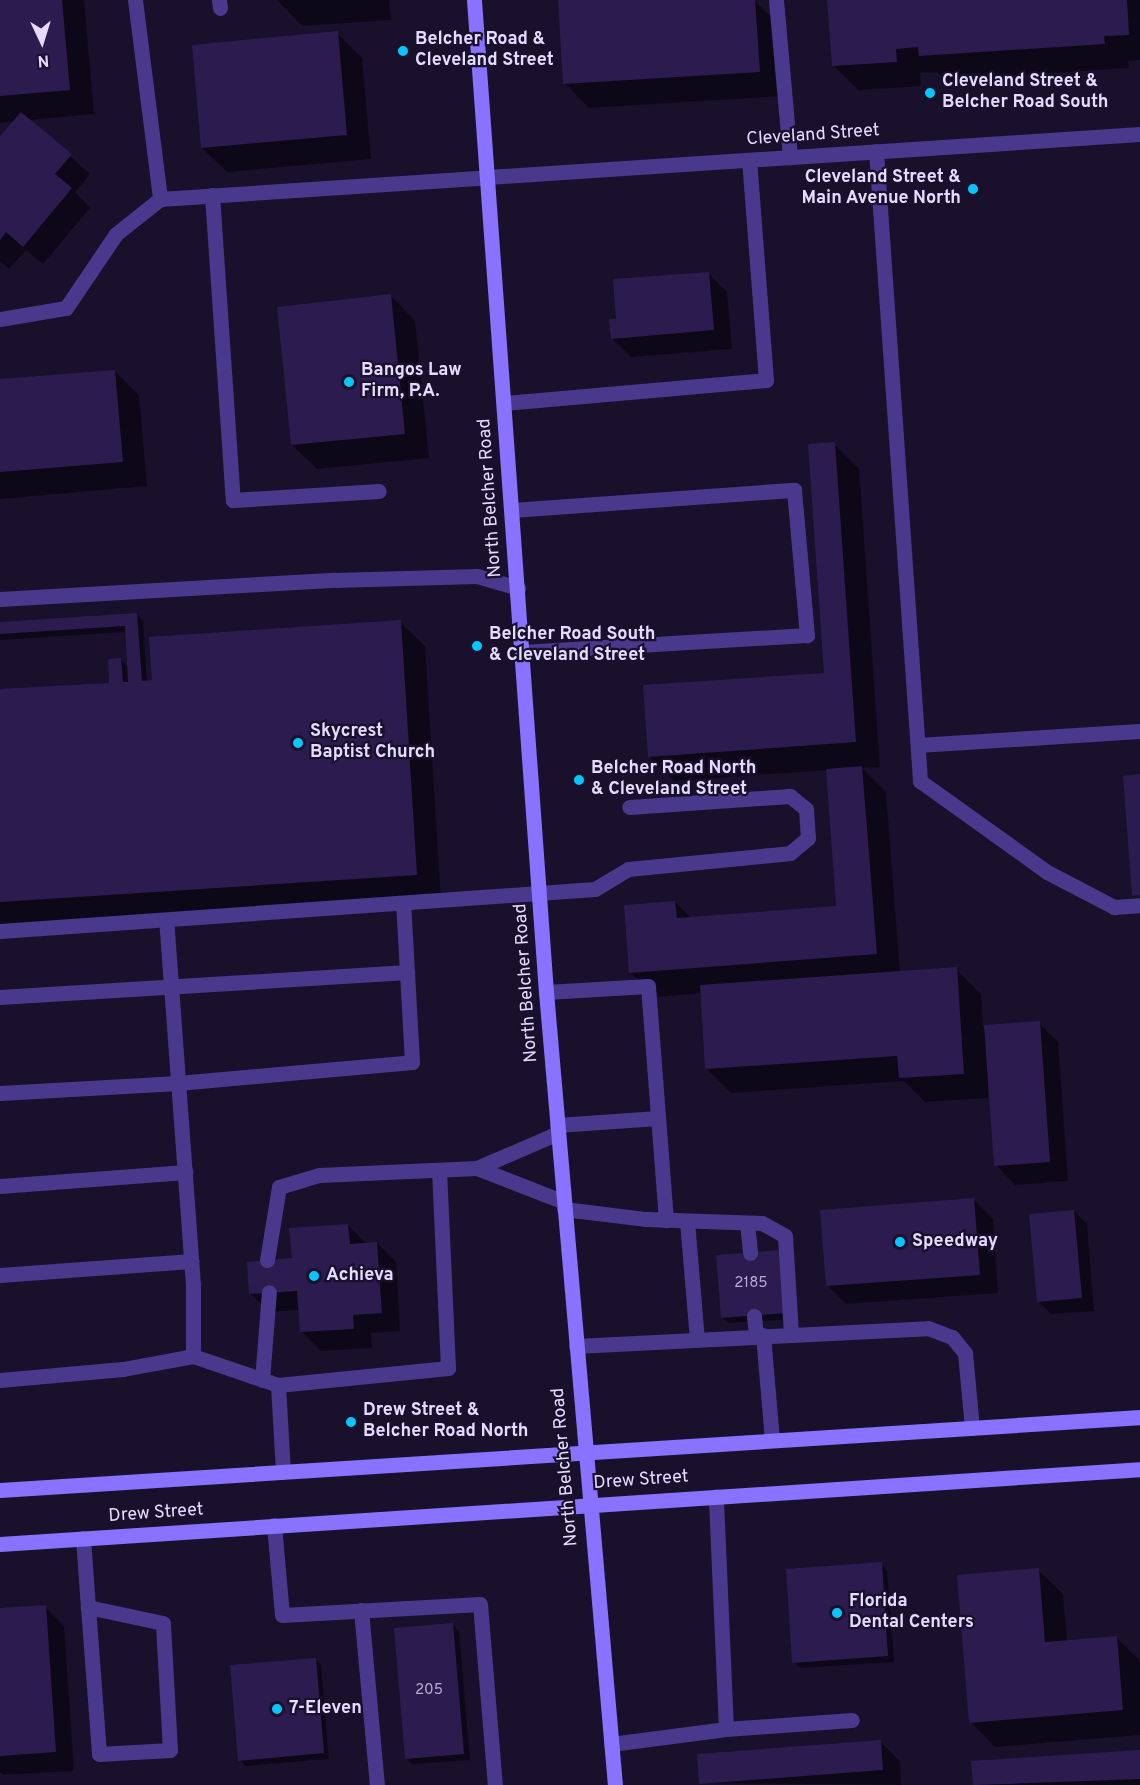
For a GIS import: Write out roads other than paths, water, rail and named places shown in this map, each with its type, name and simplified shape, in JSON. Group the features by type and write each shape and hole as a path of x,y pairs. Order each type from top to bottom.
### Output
{"main road":[{"name":"North Belcher Road","path":"474,0 546,992 584,1452 615,1785"},
{"name":"Drew Street","path":"0,1490 1140,1417"},
{"name":"Drew Street","path":"0,1544 1140,1469"}],"street":[{"path":"0,319 66,308 116,234 160,198 135,0"},
{"path":"776,0 790,157"},
{"name":"Cleveland Street","path":"160,198 1140,134"},
{"path":"876,151 920,781 1047,872 1114,907 1140,905"},
{"path":"504,403 766,380 749,160"},
{"path":"212,195 233,500 379,490"},
{"path":"512,510 794,490 807,635 522,652"},
{"path":"0,598 334,580 477,576 518,588"},
{"path":"918,745 1140,731"},
{"path":"0,931 595,889 628,869 790,853 808,838 806,809 789,796 629,807"},
{"path":"0,1093 178,1083 412,1062 403,903"},
{"path":"166,920 191,1261 193,1356"},
{"path":"0,997 407,972"},
{"path":"546,992 648,986 666,1220"},
{"path":"267,1260 279,1187 319,1175 477,1168 558,1129 658,1118"},
{"path":"477,1168 564,1205 666,1220 762,1223 785,1236 791,1334"},
{"path":"0,1380 123,1370 193,1356 278,1385 448,1368 439,1170"},
{"path":"0,1186 185,1172"},
{"path":"687,1221 697,1339"},
{"path":"747,1222 750,1253"},
{"path":"0,1275 191,1261"},
{"path":"262,1380 269,1292"},
{"path":"754,1316 760,1336 772,1440"},
{"path":"576,1346 914,1327 952,1337 965,1353 972,1428"},
{"path":"278,1385 283,1472"},
{"path":"716,1496 726,1729"},
{"path":"274,1525 282,1615 480,1604 495,1785"},
{"path":"83,1538 88,1607 99,1754 170,1750 163,1623 88,1607"},
{"path":"361,1610 377,1785"},
{"path":"611,1744 726,1729 852,1720"}],"place":[{"name":"Belcher Road & Cleveland Street","path":"403,51"},
{"name":"Cleveland Street & Belcher Road South","path":"930,93"},
{"name":"Cleveland Street & Main Avenue North","path":"973,189"},
{"name":"Bangos Law Firm, P.A.","path":"349,382"},
{"name":"Belcher Road South & Cleveland Street","path":"477,646"},
{"name":"Skycrest Baptist Church","path":"298,743"},
{"name":"Belcher Road North & Cleveland Street","path":"579,780"},
{"name":"Speedway","path":"900,1242"},
{"name":"Achieva","path":"314,1276"},
{"name":"Drew Street & Belcher Road North","path":"351,1422"},
{"name":"Florida Dental Centers","path":"837,1613"},
{"name":"7-Eleven","path":"277,1709"}]}
